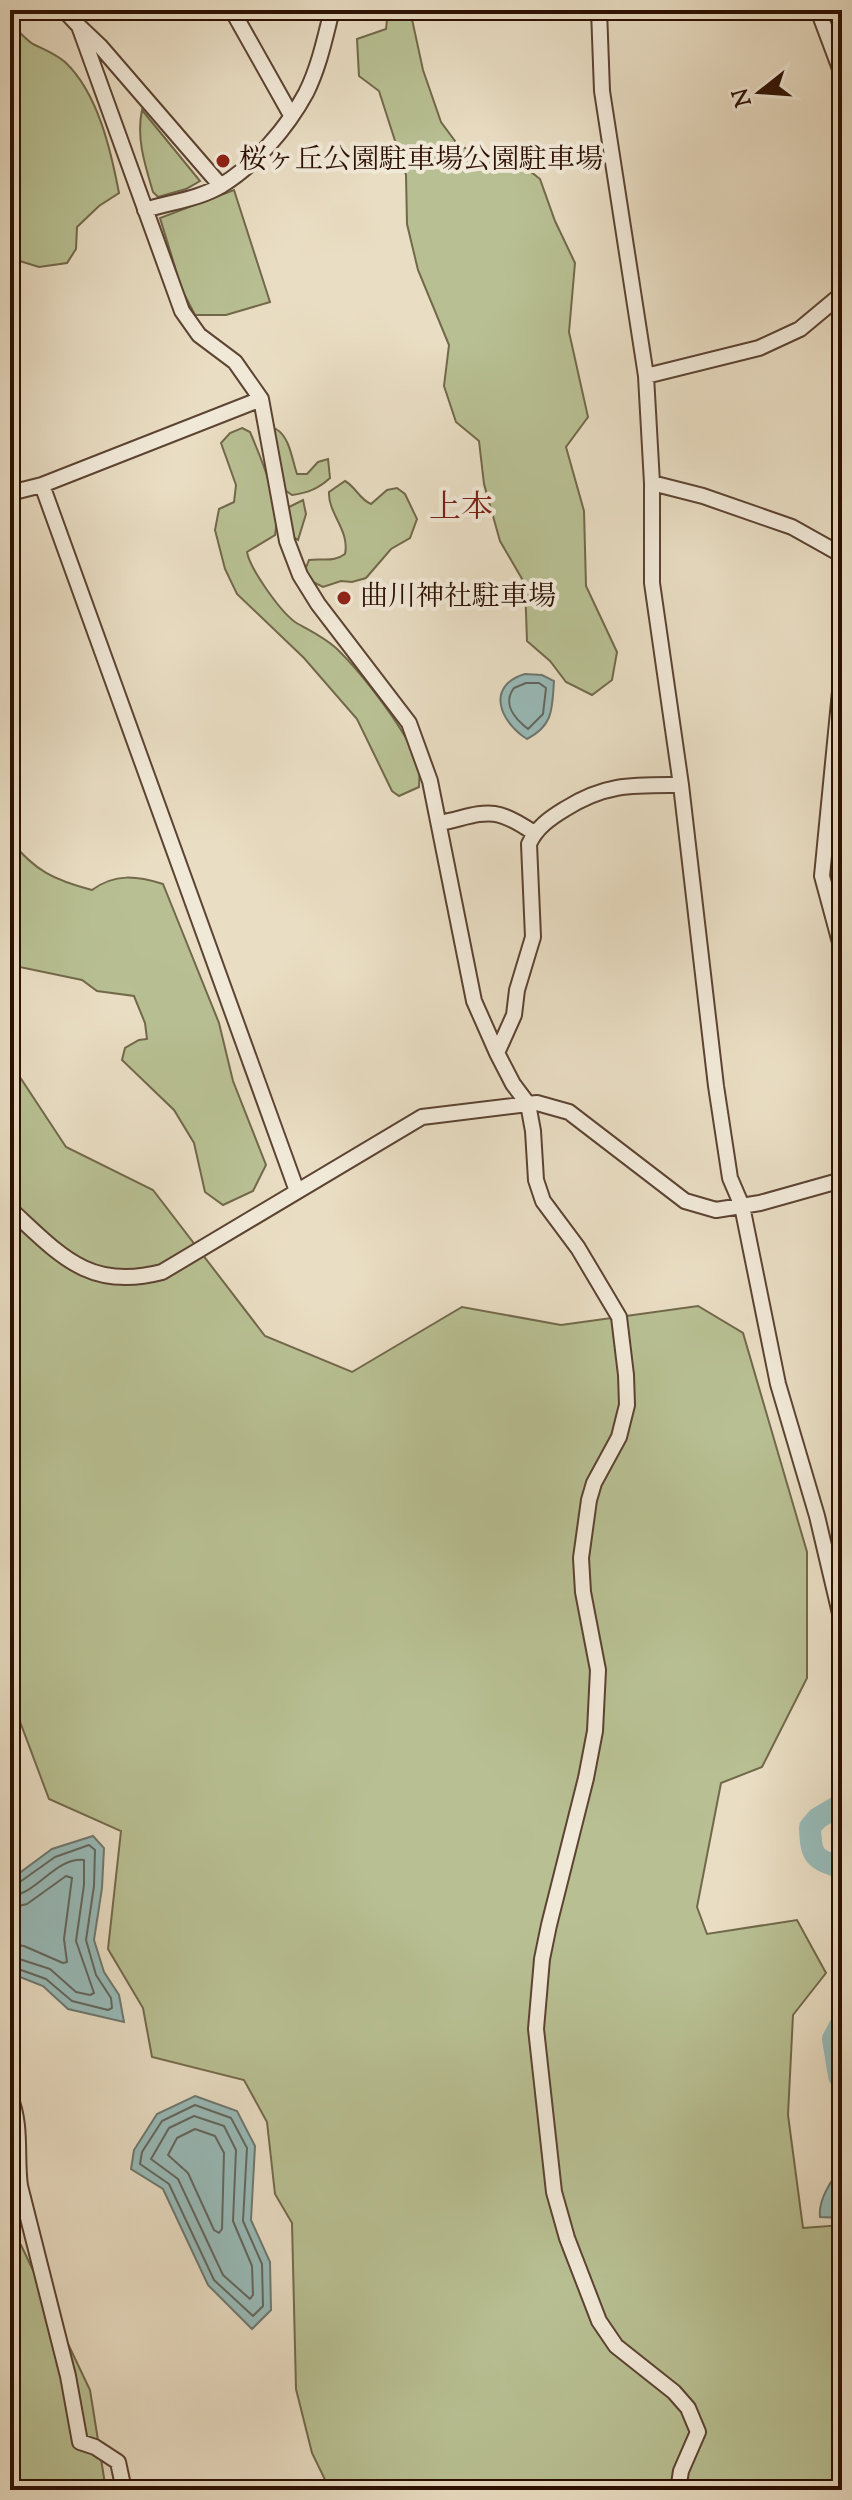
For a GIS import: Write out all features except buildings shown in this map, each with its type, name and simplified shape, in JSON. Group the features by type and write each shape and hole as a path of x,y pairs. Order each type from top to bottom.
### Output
{"street":[{"path":"64,10 100,46 221,186"},
{"path":"232,10 291,115"},
{"path":"145,210 221,186 255,159 306,93 321,56 332,10"},
{"path":"599,10 602,91 646,376 652,483 652,583 681,785 716,1086 730,1178 742,1206 778,1384 817,1516 842,1622"},
{"path":"818,10 842,74"},
{"path":"79,26 182,311 199,335 235,362 261,399 287,541 300,575 318,604 409,723 424,760 440,823 474,1001 513,1084 528,1104 536,1180 543,1201 578,1248 619,1317 627,1405 619,1437 594,1483 583,1533 583,1592 598,1670 595,1731 586,1778 556,1888 542,1959 536,2029 554,2192 567,2238 599,2321 616,2346 674,2392 688,2408 698,2432 681,2471 678,2490"},
{"path":"646,376 759,348 800,329 842,294"},
{"path":"10,493 42,485 261,399"},
{"path":"652,483 703,496 792,527 842,555"},
{"path":"42,485 297,1191"},
{"path":"842,671 822,876 842,950"},
{"path":"497,1053 514,1015 517,990 530,955 533,937 529,844 534,833 588,794 607,788 637,785 681,785"},
{"path":"440,823 493,813 508,815 534,833"},
{"path":"10,1209 76,1266 116,1278 139,1278 162,1272 422,1117 528,1104 556,1107 581,1119 685,1201 716,1210 842,1180"},
{"path":"10,2097 17,2127 16,2162 20,2186 68,2376 80,2442 95,2447 118,2462 124,2490"}],"green space":[{"path":"388,10 410,10 423,70 441,122 458,145 484,157 526,168 540,179 575,263 569,332 588,417 566,447 584,511 586,586 617,652 612,680 592,695 566,682 550,661 527,641 525,584 500,541 484,484 479,441 456,422 444,386 449,345 418,270 407,224 406,175 379,91 359,76 357,39 386,29"},
{"path":"10,23 30,42 65,62 76,75 94,106 112,159 119,193 99,206 77,227 76,249 67,263 39,267 10,258"},
{"path":"142,110 200,181 186,189 158,197 153,192 141,141"},
{"path":"234,190 270,302 226,315 195,315 182,290 160,218"},
{"path":"242,428 250,432 255,443 269,483 276,523 275,535 247,552 249,559 266,589 289,617 336,648 384,705 415,756 419,787 399,796 392,791 357,719 304,658 237,594 225,569 215,530 219,509 234,502 236,485 221,443 230,433"},
{"path":"276,429 287,443 297,474 307,474 318,462 328,459 330,478 307,492 292,495 282,488 270,432"},
{"path":"345,481 371,504 387,490 397,488 405,494 417,519 410,538 391,549 366,578 323,587 311,581 305,570 309,560 332,559 345,554 344,537 329,492"},
{"path":"303,500 306,514 298,540 289,530 287,516 289,507"},
{"path":"10,840 37,867 56,878 92,890 109,881 126,878 163,884 219,1023 233,1081 266,1165 253,1191 223,1205 205,1192 194,1143 174,1110 122,1060 125,1048 147,1039 145,1023 134,996 97,991 82,980 10,965"},
{"path":"10,1062 66,1147 153,1190 265,1336 352,1372 462,1307 561,1325 698,1306 743,1333 807,1552 807,1678 762,1767 721,1783 697,1907 707,1934 797,1920 826,1973 793,2015 788,2115 803,2228 842,2225 842,2490 330,2490 312,2453 296,2389 292,2223 275,2194 267,2122 244,2080 152,2057 143,2008 108,1949 121,1831 49,1799 10,1695"},
{"path":"10,2239 21,2245 90,2390 106,2490 10,2490"}],"water":[{"path":"525,674 542,675 554,681 552,708 547,722 527,739 510,723 501,705 505,687"},
{"path":"93,1836 104,1848 94,1940 104,1972 119,1995 124,2022 68,2009 43,1986 10,1973 10,1880 52,1849"},
{"path":"195,2096 237,2111 255,2146 251,2220 270,2262 271,2310 252,2329 208,2285 163,2189 131,2169 134,2150 157,2114"},
{"path":"842,2168 842,2218 820,2217 826,2191"}],"waterway":[{"path":"842,1804 818,1818 810,1827 811,1845 816,1855 842,1868"},
{"path":"842,2022 833,2039 842,2081"}],"place":[{"name":"桜ヶ丘公園駐車場公園駐車場","path":"223,161"},
{"name":"曲川神社駐車場","path":"344,598"}],"district":[{"name":"上本","path":"461,509"}]}
